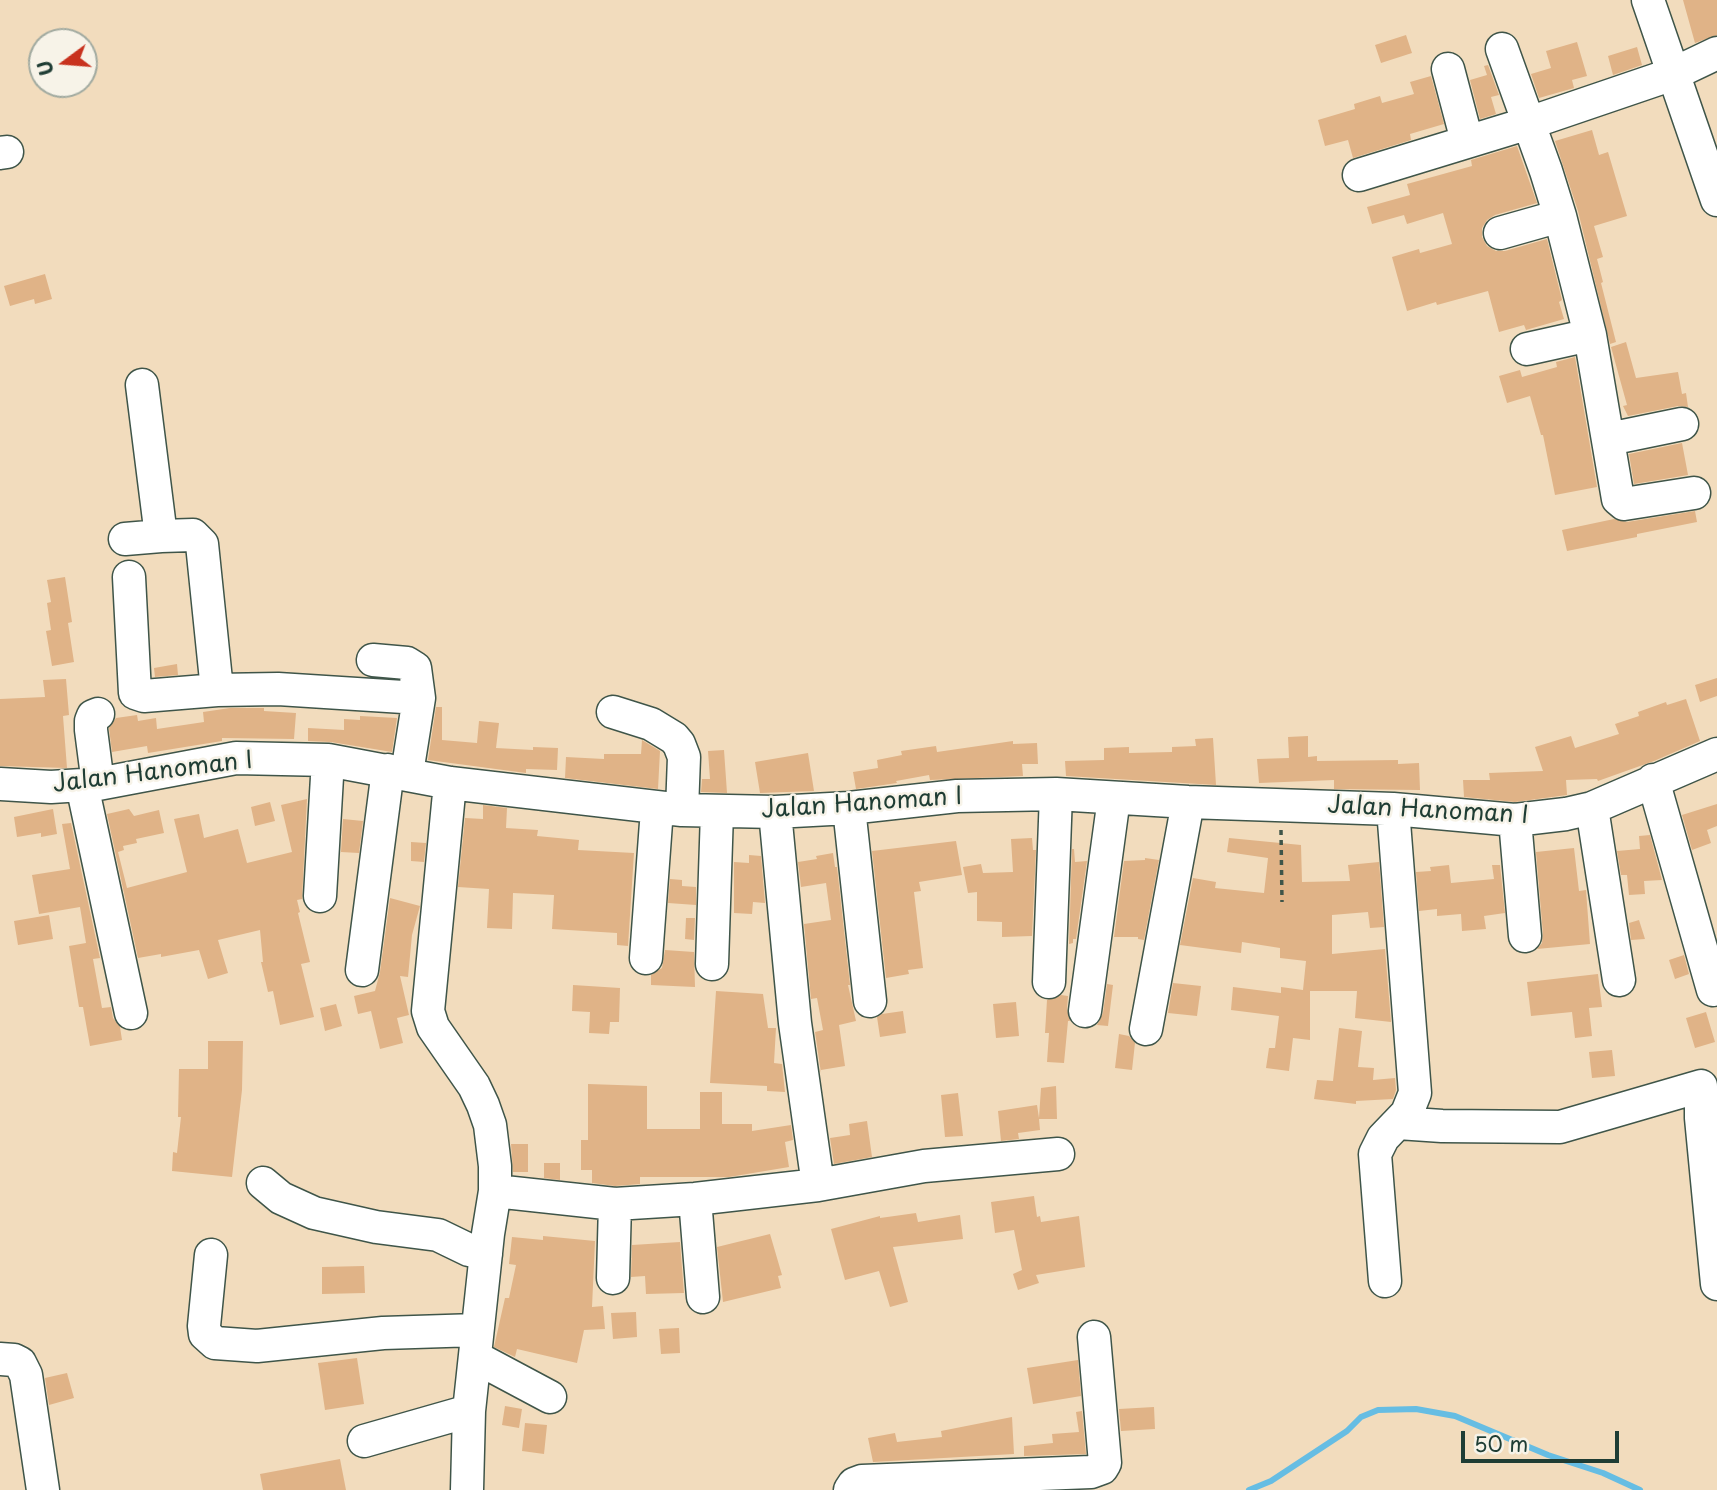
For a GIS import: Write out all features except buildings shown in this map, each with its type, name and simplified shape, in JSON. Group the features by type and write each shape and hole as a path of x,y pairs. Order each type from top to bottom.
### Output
{"street":[{"path":"1648,0 1717,200"},
{"path":"1502,49 1530,123 1560,216 1590,335 1620,503 1694,493"},
{"path":"1359,175 1530,123 1673,74 1717,53"},
{"path":"1448,69 1467,141"},
{"path":"1500,233 1560,216"},
{"path":"1527,349 1590,335"},
{"path":"142,385 162,536"},
{"path":"1609,439 1682,424"},
{"path":"125,539 193,535 198,537 202,544 217,690"},
{"path":"128,577 135,693 144,696 217,690 278,689 419,698"},
{"path":"362,970 398,771 419,698 417,672 411,665 373,660"},
{"path":"613,712 651,724 674,738 684,757 669,810 646,958"},
{"path":"98,714 93,716 91,721 90,785 131,1013"},
{"name":"Jalan Hanoman I","path":"0,784 51,787 90,785 236,758 328,760 398,771 450,783 669,810 775,812 849,808 957,796 1056,794 1188,802 1393,809 1515,820 1592,808 1717,754"},
{"path":"320,896 328,760"},
{"path":"1653,780 1713,990"},
{"path":"450,783 428,1011 433,1027 474,1086 483,1105 493,1144 495,1191 469,1411 467,1490"},
{"path":"1049,982 1056,794"},
{"path":"1085,1011 1114,797"},
{"path":"1146,1029 1188,802"},
{"path":"849,808 870,1001"},
{"path":"1592,808 1619,980"},
{"path":"1385,1281 1375,1163 1378,1147 1407,1113 1415,1093 1393,809"},
{"path":"712,964 717,812"},
{"path":"775,812 796,1023 818,1185"},
{"path":"1515,820 1525,936"},
{"path":"1398,1123 1560,1127 1701,1086 1701,1118 1717,1284"},
{"path":"495,1191 615,1204 695,1199 818,1185 924,1166 1058,1154"},
{"path":"263,1183 281,1198 314,1213 376,1227 438,1235 469,1250 486,1254"},
{"path":"695,1199 703,1297"},
{"path":"613,1278 615,1204"},
{"path":"211,1255 204,1326 205,1334 215,1343 257,1346 383,1333 476,1344 550,1397"},
{"path":"850,1490 854,1484 862,1481 1091,1472 1102,1468 1105,1463 1094,1337"},
{"path":"0,1359 20,1363 26,1375 43,1490"},
{"path":"364,1441 469,1411"}],"path":[{"path":"1280,804 1282,902"}],"waterway":[{"path":"1249,1490 1271,1481 1347,1431 1361,1417 1378,1410 1416,1409 1455,1416 1640,1490"}]}
